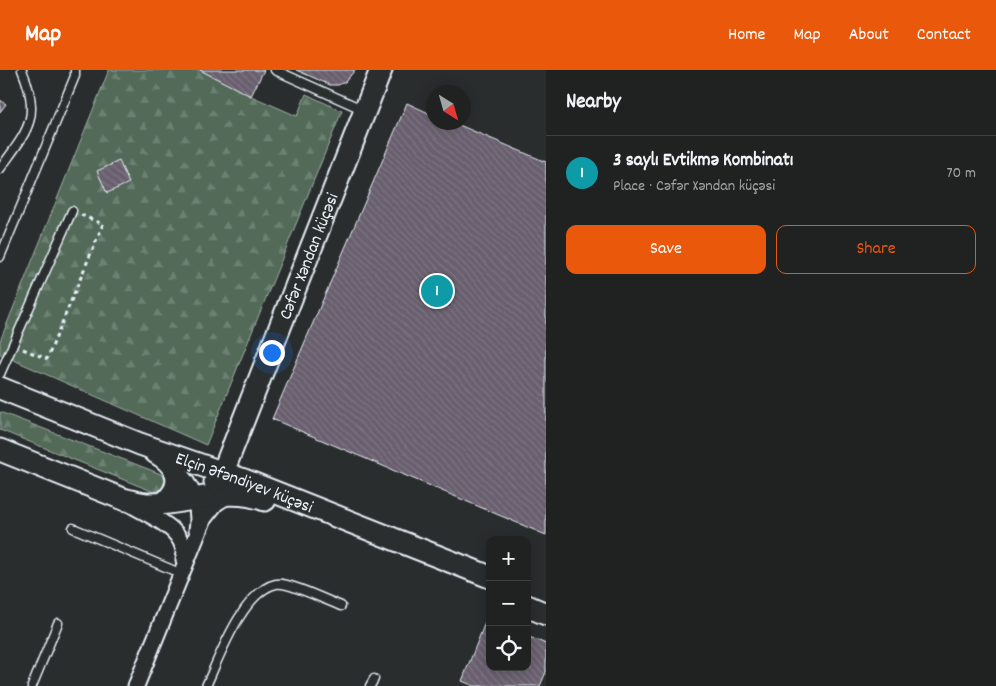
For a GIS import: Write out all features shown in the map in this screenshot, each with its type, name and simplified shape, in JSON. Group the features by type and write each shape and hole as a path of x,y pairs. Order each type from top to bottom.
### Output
{"main road":[{"name":"Cəfər Xəndan küçəsi","path":"223,472 382,70"},
{"name":"Elçin Əfəndiyev küçəsi","path":"0,388 140,444 173,460 223,472 486,575"},
{"path":"164,503 178,485 173,460 206,459 221,453 235,441"},
{"path":"0,450 124,499"},
{"path":"194,498 210,486 223,472"},
{"name":"Elçin Əfəndiyev küçəsi","path":"124,499 145,504 232,493 248,494 486,589"},
{"path":"531,593 546,599"},
{"path":"531,608 546,614"}],"street":[{"path":"173,460 194,498 198,514 195,539"},
{"path":"136,686 204,518 223,498 232,493"},
{"path":"124,499 178,534 183,542 185,552 182,574"}],"lane":[{"path":"0,169 24,135 30,120 32,107 31,90 22,70"},
{"path":"0,257 75,76 75,70"},
{"path":"275,70 366,111"},
{"path":"0,374 72,211"},
{"path":"73,528 182,574"},
{"path":"206,686 236,621 252,600 264,589 277,583 341,606"},
{"path":"32,686 58,623"}],"path":[{"path":"13,345 47,359 103,224 72,211"}],"green space":[{"path":"109,70 200,70 251,96 297,116 306,94 342,111 206,445 0,354 0,341"},
{"path":"0,412 161,474 165,480 162,489 154,492 0,430"}],"building":[{"path":"200,70 264,70 251,96"},
{"path":"296,70 355,70 345,82 338,85 330,85"},
{"path":"0,100 6,104 0,112"},
{"path":"407,103 426,112 426,130 471,130 546,162 546,535 272,419"},
{"path":"119,161 129,183 107,193 97,171"},
{"path":"486,620 486,671 531,671 531,638 546,644 546,672 540,686 474,686 462,681"}],"place":[{"name":"3 saylı Evtikmə Kombinatı","path":"437,291"}]}
